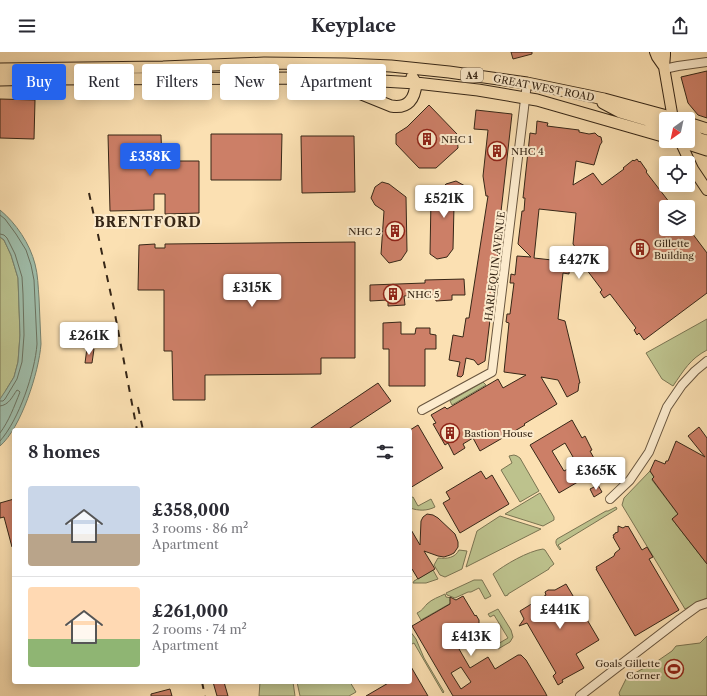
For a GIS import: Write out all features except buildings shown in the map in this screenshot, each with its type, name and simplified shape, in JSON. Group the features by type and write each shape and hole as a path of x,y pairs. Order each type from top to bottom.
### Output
{"highway":[{"name":"GREAT WEST ROAD","path":"0,69 168,67 264,63 391,66 449,72 527,83 590,96 659,115"},
{"path":"376,100 398,107 408,104 412,99 416,88 416,83 413,78 399,68 391,66"},
{"name":"GREAT WEST ROAD","path":"0,80 287,78"},
{"name":"GREAT WEST ROAD","path":"386,81 471,89 525,98 659,135"},
{"name":"A4","path":"590,96 620,112 647,120 659,126"},
{"path":"695,125 707,129"},
{"path":"695,136 707,141"},
{"path":"695,146 707,150"}],"main road":[{"path":"655,52 656,57 664,68"},
{"path":"665,52 664,68 673,112"},
{"path":"683,148 693,169 707,190"}],"street":[{"path":"664,68 707,62"},
{"name":"HARLEQUIN AVENUE","path":"422,410 492,372 527,83"},
{"path":"609,497 630,480 649,452 667,407 682,385 707,361"},
{"path":"580,696 680,619 698,606 707,603"}],"green space":[{"path":"0,237 4,240 11,255 18,278 20,335 18,362 14,377 6,390 0,407"},
{"path":"707,319 707,350 692,361 673,386 662,379 646,353"},
{"path":"483,382 486,385 452,405 450,401"},
{"path":"514,455 520,458 539,491 520,502 501,470 512,463 509,456"},
{"path":"650,471 654,477 652,480 678,514 672,519 707,564 707,598 685,609 622,505 624,498"},
{"path":"540,493 554,517 554,520 543,526 505,514"},
{"path":"412,497 418,506 431,499 435,507 423,510 412,509"},
{"path":"616,507 617,509 558,545 561,549 560,550 557,546 557,539 606,511"},
{"path":"500,516 541,529 466,567 477,531"},
{"path":"543,549 554,564 549,569 505,596 493,574 530,552"},
{"path":"459,550 467,551 462,569 445,577 440,575 434,565 438,558 450,557 455,555"},
{"path":"433,570 438,579 426,583 413,583 414,581"},
{"path":"474,580 482,580 491,596 485,599 479,588 455,598 447,595 446,593"},
{"path":"445,594 446,597 451,598 451,603 421,620 417,613 431,601"},
{"path":"498,609 511,630 513,637 510,642 498,649 496,645 508,638 494,615 490,617 488,614"},
{"path":"412,634 444,692 443,693 414,643 412,644"},
{"name":"Goals Gillette Corner","path":"707,636 707,696 620,696 619,693 627,677 656,662 672,651 676,646 700,643"},
{"path":"260,684 293,684 295,696 259,696"},
{"path":"297,684 351,684 356,692 349,696 300,696"}],"water":[{"path":"0,210 12,221 22,234 33,256 38,281 41,344 37,369 28,399 8,438 0,446 0,399 14,377 18,362 20,335 18,278 11,255 4,240 0,237"}],"railway":[{"path":"89,193 114,309 137,428"},
{"path":"138,407 143,428"},
{"path":"202,684 205,696"}],"place":[{"name":"NHC 1","path":"427,139"},
{"name":"NHC 4","path":"497,151"},
{"name":"NHC 2","path":"395,231"},
{"name":"Gillette Building","path":"640,249"},
{"name":"NHC 5","path":"393,294"},
{"name":"Bastion House","path":"450,433"},
{"name":"Goals Gillette Corner","path":"674,669"}],"district":[{"name":"BRENTFORD","path":"148,222"}]}
